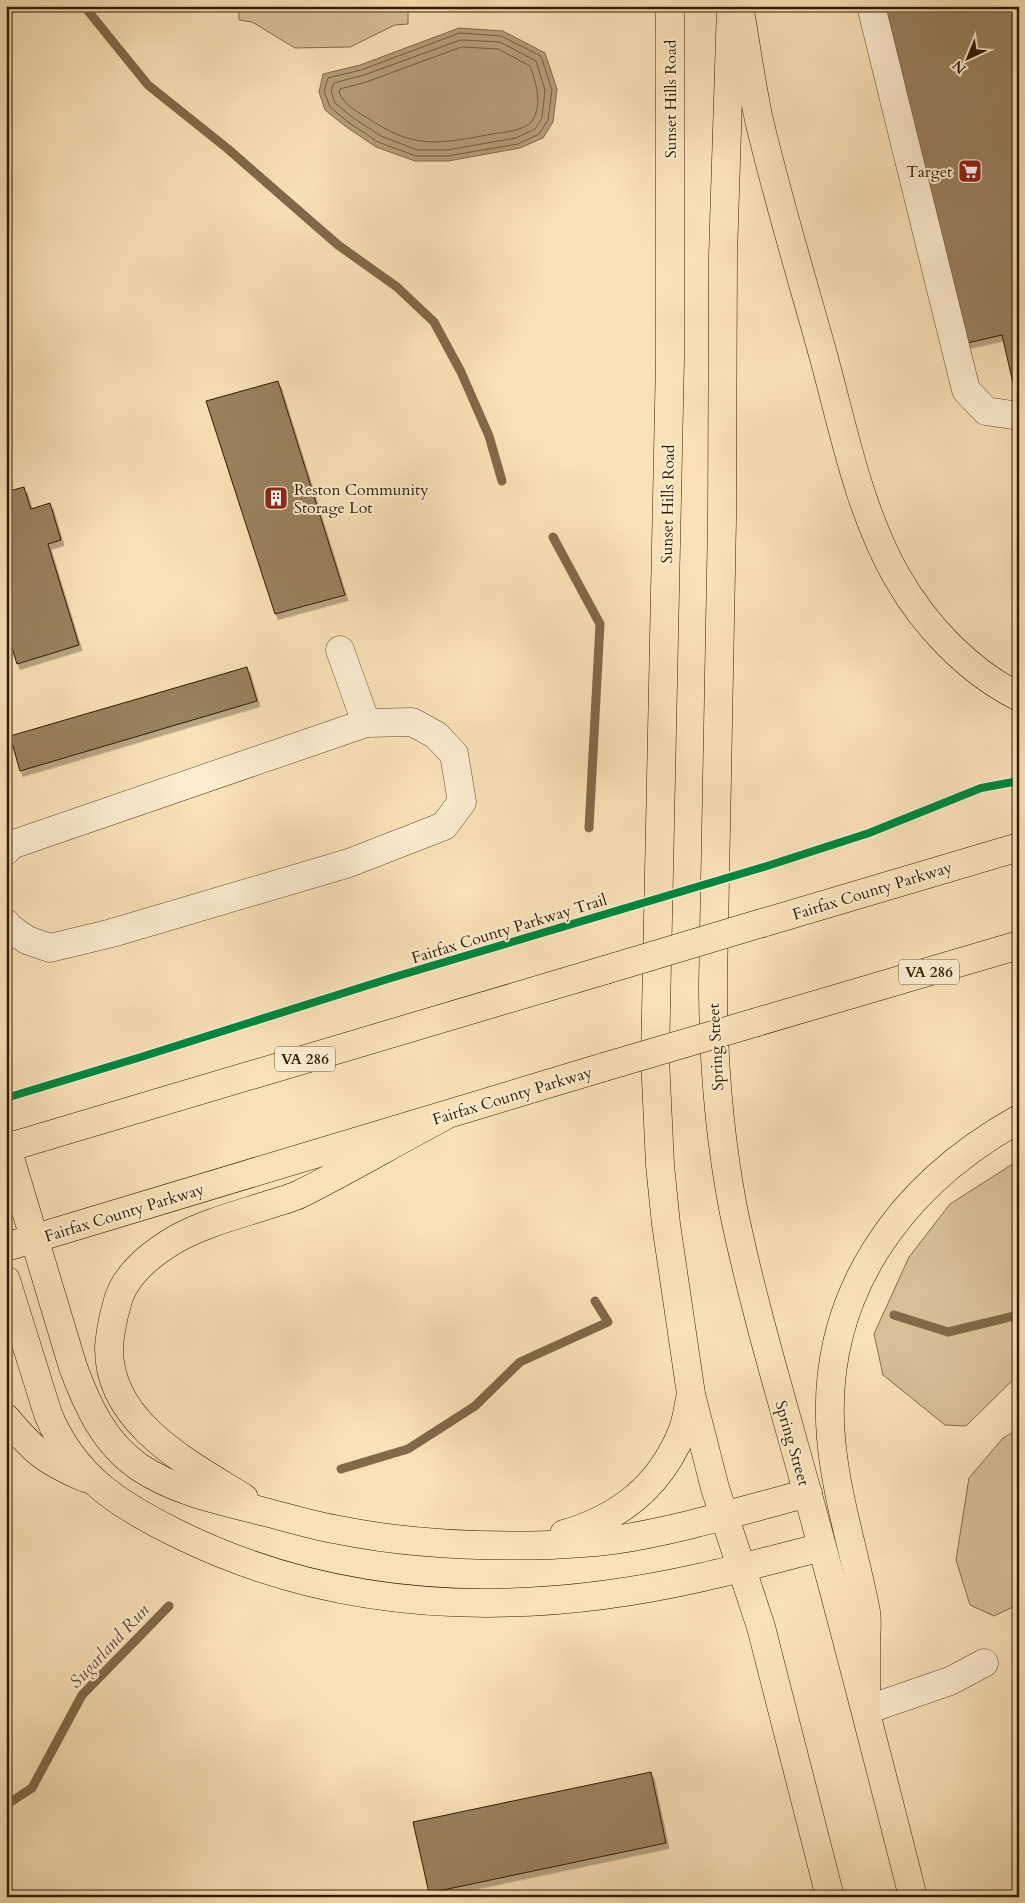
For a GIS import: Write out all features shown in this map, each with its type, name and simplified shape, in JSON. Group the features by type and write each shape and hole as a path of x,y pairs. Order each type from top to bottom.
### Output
{"main road":[{"name":"Sunset Hills Road","path":"670,6 670,368 656,1001 656,1104 660,1165 672,1272 691,1394"},
{"name":"Spring Street","path":"731,6 724,255 722,539 712,984 713,1047 717,1100 733,1207 759,1319 866,1710 912,1897"},
{"path":"739,6 759,120 845,437 870,521 883,552 898,578 938,634 961,657 984,675 1019,697"},
{"name":"Fairfax County Parkway","path":"6,1148 1019,847"},
{"name":"Fairfax County Parkway","path":"6,1247 604,1067 1019,945"},
{"path":"267,1512 204,1473 160,1442 128,1410 118,1392 112,1372 109,1349 112,1323 119,1296 129,1279 142,1264 176,1239 221,1220 298,1195 443,1116"},
{"path":"866,1710 866,1614 842,1510 835,1474 831,1437 830,1374 836,1346 843,1321 855,1291 870,1260 888,1230 928,1184 955,1161 983,1140 1019,1119"},
{"path":"6,1148 77,1376 91,1409 106,1436 122,1453 156,1477 194,1493 339,1530 384,1538 483,1546 525,1546 613,1540 724,1516 808,1493"},
{"path":"6,1280 55,1433 66,1449 96,1483 141,1516 206,1548 257,1567 363,1594 449,1603 545,1602 678,1582 742,1568 822,1547"},
{"path":"691,1394 715,1488 761,1626 830,1897"},
{"path":"525,1546 598,1522 633,1501 658,1474 670,1456 682,1430 691,1394"},
{"path":"6,1418 27,1443 44,1458 59,1467 96,1483"},
{"path":"814,1831 845,1897"}],"lane":[{"path":"871,6 966,390 986,411 1019,416"},
{"path":"340,650 366,723"},
{"path":"6,851 11,845 366,723 412,722 436,735 454,754 462,802 444,826 349,863 112,933 50,948 27,940 7,926 6,922"},
{"path":"866,1710 950,1681 984,1663"}],"shaded area":[{"path":"239,6 408,6 408,24 395,25 350,47 295,48 252,22 239,20"},
{"path":"1019,1160 1019,1374 966,1426 945,1425 883,1375 874,1334 909,1257 950,1204"},
{"path":"1019,1429 1019,1604 994,1616 970,1605 956,1560 969,1478 1003,1438"}],"water":[{"path":"459,28 503,31 545,53 557,89 553,122 543,138 520,148 448,161 415,161 376,147 325,110 319,92 323,74 360,65"}],"building":[{"name":"Target","path":"883,6 1019,6 1019,382 1013,383 1002,335 963,344"},
{"name":"Reston Community Storage Lot","path":"278,381 345,595 275,614 206,401"},
{"path":"24,487 31,509 50,503 61,540 48,544 79,645 17,664 6,629 6,492"},
{"path":"247,667 257,701 20,771 10,736"},
{"path":"651,1772 666,1843 429,1893 413,1822"}],"waterway":[{"path":"84,6 148,85 228,149 338,245 397,287 434,322 461,372 489,436 502,481"},
{"path":"553,537 600,624 589,828"},
{"name":"Sugarland Run","path":"341,1469 408,1449 475,1406 520,1362 608,1322 595,1301"},
{"name":"Sugarland Run","path":"894,1315 948,1332 1019,1315"},
{"name":"Sugarland Run","path":"6,1805 32,1788 82,1695 169,1606"}],"cycle path":[{"name":"Fairfax County Parkway Trail","path":"6,1098 391,978 767,866 869,833 981,788 1019,781"}],"place":[{"name":"Target","path":"970,171"},
{"name":"Reston Community Storage Lot","path":"276,498"}]}
